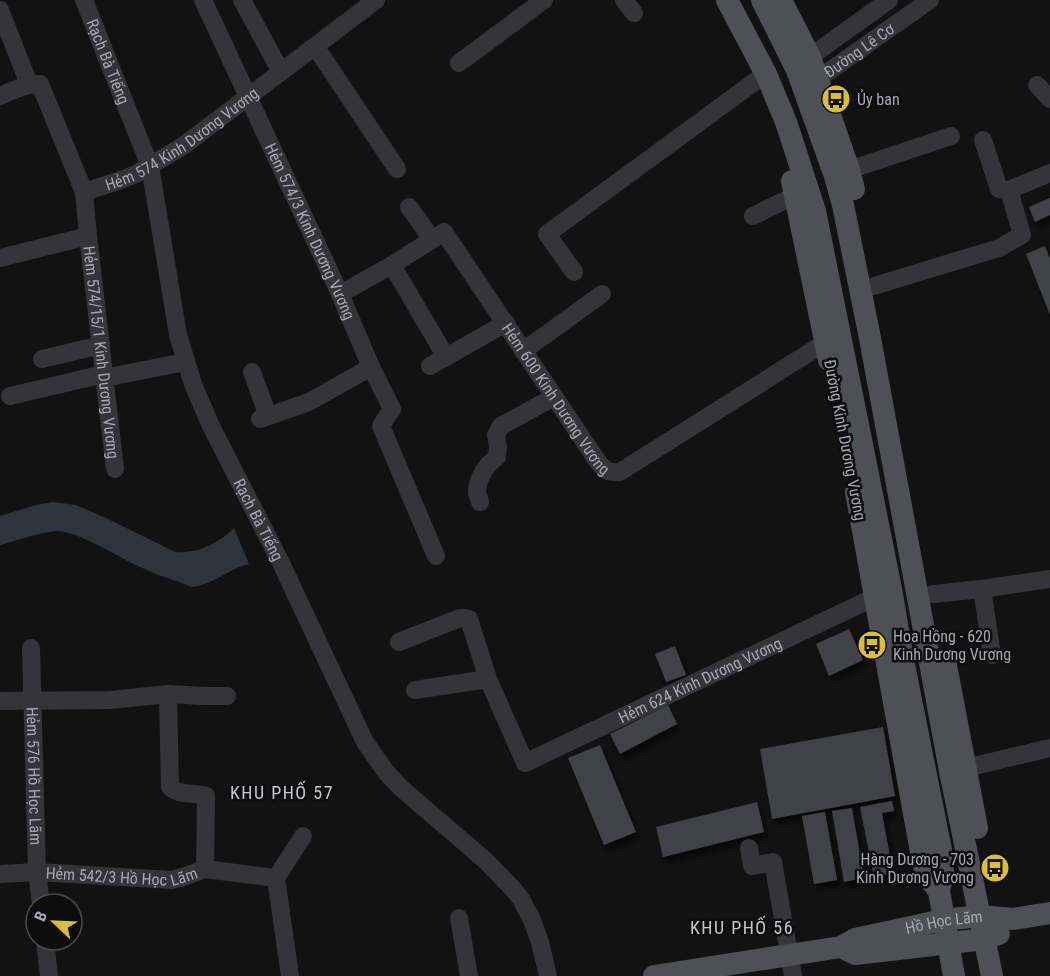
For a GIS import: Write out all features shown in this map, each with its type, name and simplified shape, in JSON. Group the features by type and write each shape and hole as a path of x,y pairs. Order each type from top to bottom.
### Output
{"main road":[{"name":"Đường Kinh Dương Vương","path":"714,0 758,80 778,131 826,301 840,339 897,672 943,861 939,891 954,976"},
{"name":"Đường Kinh Dương Vương","path":"727,0 766,74 786,122 816,211 826,301 826,342 856,492 883,593"},
{"path":"777,0 810,57 849,170 867,288 950,771 992,976"},
{"path":"777,0 797,70 835,176 889,360 981,853 974,882"},
{"path":"826,301 867,288"},
{"name":"Hồ Học Lãm","path":"654,976 792,966 841,947 855,939 943,920 980,916 1013,919 1050,913"},
{"name":"Hồ Học Lãm","path":"841,947 855,954 985,939 1015,928 1050,922"}],"street":[{"name":"Rạch Bà Tiếng","path":"84,0 154,164 178,335 185,362 211,426 281,563 365,742 386,772 401,788 472,849 514,890 532,920 548,976"},
{"name":"Rạch Bà Tiếng","path":"93,0 154,164 185,324 201,381 219,422 305,593 364,722 382,752 407,782 492,855 520,884 545,927 557,976"},
{"name":"Hẻm 574/3 Kinh Dương Vương","path":"202,0 392,410 381,426 436,556"},
{"path":"242,0 281,72"},
{"name":"Hẻm 574 Kinh Dương Vương","path":"29,84 40,84 84,192 121,180 154,164 183,146 376,0"},
{"path":"459,63 544,0"},
{"name":"Đường Lê Cơ","path":"810,57 889,0"},
{"name":"Đường Lê Cơ","path":"818,79 930,0"},
{"path":"0,12 29,84 0,96"},
{"path":"315,46 396,169"},
{"path":"574,272 547,234 758,80"},
{"path":"1037,85 1050,99"},
{"path":"849,170 951,136"},
{"path":"982,140 999,189 1009,190 1050,173"},
{"path":"867,288 999,248 1022,235 1009,190"},
{"name":"Hẻm 574/15/1 Kinh Dương Vương","path":"84,192 115,469"},
{"path":"753,216 796,195"},
{"name":"Hẻm 600 Kinh Dương Vương","path":"409,207 438,236 506,323 603,469 611,472 620,472 826,342"},
{"path":"0,258 88,236"},
{"path":"340,294 392,266 438,236"},
{"path":"392,266 446,357"},
{"path":"523,351 602,294"},
{"path":"430,366 506,323"},
{"path":"42,359 101,345"},
{"path":"10,396 185,362"},
{"path":"252,372 264,418 309,402 371,367"},
{"path":"480,502 477,492 486,465 497,457 496,435 501,426 554,397"},
{"path":"933,594 982,590 1050,579"},
{"path":"982,590 992,655"},
{"name":"Hẻm 624 Kinh Dương Vương","path":"488,679 525,763 883,593"},
{"path":"399,642 460,618 466,618 469,620 488,679 415,690"},
{"name":"Hẻm 576 Hồ Học Lãm","path":"31,648 31,700 40,892"},
{"path":"168,694 170,787 177,792 206,796 205,869"},
{"path":"0,701 110,700 168,694 227,696"},
{"path":"966,768 1050,748"},
{"path":"290,976 276,878 303,836"},
{"path":"748,848 752,866 773,862 792,966"},
{"name":"Hẻm 542/3 Hồ Học Lãm","path":"0,874 37,872 172,880 205,869 276,878"},
{"path":"459,918 469,976"},
{"path":"47,952 50,976"}],"shaded area":[{"path":"53,502 76,505 175,552 207,547 234,528 249,564 200,586 192,587 146,570 88,540 67,532 45,533 0,545 0,516"}],"building":[{"path":"1050,198 1050,215 1035,222 1029,207"},
{"path":"1045,246 1050,259 1050,315 1026,254"},
{"path":"849,629 863,660 829,676 816,644"},
{"path":"675,646 686,675 666,682 655,654"},
{"path":"668,705 677,724 620,754 610,734"},
{"path":"883,727 895,796 772,819 760,749"},
{"path":"600,745 636,832 604,845 568,758"},
{"path":"892,801 894,811 882,813 893,873 874,877 860,807"},
{"path":"757,802 764,832 663,857 656,827"},
{"path":"852,808 864,878 844,882 832,811"},
{"path":"825,812 837,880 814,884 802,816"}],"place":[{"name":"Ủy ban","path":"836,99"},
{"name":"Hoa Hồng - 620 Kinh Dương Vương","path":"872,645"},
{"name":"Hàng Dương - 703 Kinh Dương Vương","path":"995,868"}],"district":[{"name":"KHU PHỐ 57","path":"282,792"},
{"name":"KHU PHỐ 56","path":"742,927"}]}
